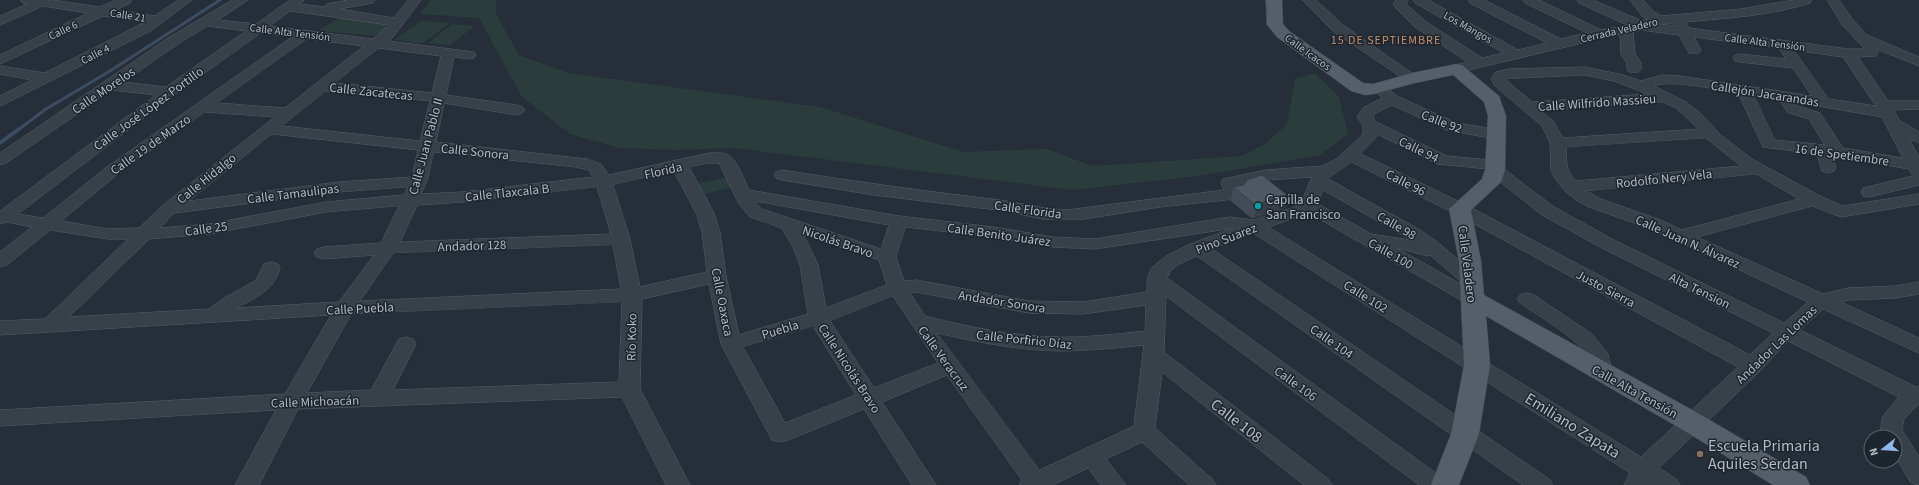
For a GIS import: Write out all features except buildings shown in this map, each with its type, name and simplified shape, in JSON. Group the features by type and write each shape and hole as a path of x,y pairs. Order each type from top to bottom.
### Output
{"main road":[{"name":"Calle Icacos","path":"1274,0 1275,25 1283,34 1357,87 1379,92"},
{"path":"1379,92 1412,78 1460,68"},
{"name":"Calle Veladero","path":"1445,485 1465,434 1477,365 1470,261 1460,209 1491,182 1495,167 1495,134 1497,116 1493,100 1460,68"},
{"name":"Calle Alta Tensión","path":"1472,289 1602,373 1693,423 1796,485"}],"street":[{"name":"Calle 21","path":"27,0 157,20"},
{"name":"Calle 6","path":"0,60 126,0"},
{"name":"Calle 4","path":"0,102 147,27 186,0"},
{"name":"Calle Morelos","path":"0,160 173,41 242,0"},
{"path":"317,10 341,3 369,0"},
{"path":"374,43 389,33 415,0"},
{"path":"1313,0 1338,28 1412,78"},
{"path":"1402,0 1399,6 1402,10 1420,24 1484,64 1509,73 1585,71 1618,78 1643,86 1666,97 1695,116 1710,133 1729,150 1758,169 1814,200 1841,212 1919,199"},
{"name":"Los Mangos","path":"1419,0 1518,55"},
{"path":"1474,0 1560,44"},
{"path":"1529,0 1599,34"},
{"path":"1584,0 1641,26"},
{"path":"1636,0 1648,14 1659,20"},
{"name":"Cerrada Veladero","path":"1460,68 1484,64 1599,34 1641,26 1659,20 1677,20 1741,13 1788,6 1806,0"},
{"path":"1833,0 1848,23 1863,37 1919,62"},
{"path":"0,21 42,2"},
{"name":"Calle Alta Tensión","path":"293,4 317,10 397,22"},
{"name":"Calle José López Portillo","path":"1,217 169,92 293,4"},
{"path":"1677,20 1686,32 1694,50"},
{"name":"Calle Alta Tensión","path":"207,22 469,56"},
{"name":"Calle Alta Tensión","path":"1641,26 1848,52 1871,53 1873,49 1863,37"},
{"path":"1626,29 1628,54 1634,63 1634,69"},
{"name":"Calle 19 de Marzo","path":"0,261 113,170 305,34"},
{"name":"Calle Hidalgo","path":"50,325 169,209 267,128 288,113 374,43"},
{"path":"1783,44 1824,102"},
{"path":"1848,52 1888,114 1918,173 1869,192"},
{"name":"Calle Juan Pablo II","path":"248,485 291,401 345,308 388,248 411,200 419,181 425,146 439,98 448,53"},
{"path":"1740,58 1796,64"},
{"path":"0,70 47,78"},
{"name":"Calle Juan N. Álvarez","path":"1509,73 1501,75 1498,78 1500,83 1548,124 1558,143 1559,170 1562,177 1571,187 1595,203 1683,235 1821,301 1915,341"},
{"name":"Callejón Jacarandas","path":"1643,86 1653,81 1662,79 1784,95 1888,114 1919,105"},
{"path":"110,85 169,92"},
{"name":"Calle Zacatecas","path":"321,86 439,98 517,110"},
{"name":"16 de Spetiembre","path":"1744,89 1769,144 1830,151 1918,173"},
{"path":"1309,206 1323,176 1351,155 1371,135 1371,125 1365,117 1379,92"},
{"name":"Calle 92","path":"1379,92 1452,127 1495,134"},
{"path":"1784,95 1792,109 1815,116 1830,151 1828,168"},
{"name":"Calle Wilfrido Massieu","path":"1528,107 1666,97"},
{"path":"203,107 288,113"},
{"path":"1888,114 1919,138"},
{"name":"Calle 94","path":"1371,125 1444,161 1495,167"},
{"name":"Calle Sonora","path":"267,128 587,164 595,167 604,181"},
{"path":"1558,143 1710,133"},
{"name":"Calle 96","path":"1351,155 1460,209"},
{"name":"Florida","path":"604,181 680,166 709,158 722,158 727,163 744,194"},
{"name":"Calle Oaxaca","path":"680,166 705,213 711,232 717,276 731,344 780,434 870,398"},
{"name":"Alta Tension","path":"1495,167 1548,211 1608,244 1786,332 1915,399"},
{"name":"Rodolfo Nery Vela","path":"1571,187 1758,169"},
{"name":"Calle Florida","path":"782,175 874,190 1005,206 1043,214 1084,214 1160,202 1235,194 1229,182 1252,178 1323,176"},
{"name":"Calle 98","path":"1323,176 1430,245 1472,289"},
{"name":"Calle Tamaulipas","path":"169,209 339,187 419,181"},
{"name":"Calle Tlaxcala B","path":"411,200 463,197 604,181"},
{"name":"Río Koko","path":"604,181 621,239 632,295 629,389 678,485"},
{"path":"866,215 874,190"},
{"path":"744,194 748,204 756,213 789,224"},
{"name":"Calle Benito Juárez","path":"744,194 899,221 1074,244 1096,244 1230,222 1245,223 1254,226"},
{"name":"Calle 25","path":"1,217 108,234 170,234 209,229 326,207 411,200"},
{"path":"1683,235 1814,200"},
{"name":"Pino Suarez","path":"1156,288 1160,270 1172,261 1198,248 1254,226 1298,212 1309,206"},
{"name":"Calle 100","path":"1309,206 1364,238 1472,289"},
{"name":"Justo Sierra","path":"1460,209 1752,366"},
{"path":"887,257 899,221"},
{"name":"Nicolás Bravo","path":"789,224 887,257"},
{"name":"Calle Nicolás Bravo","path":"789,224 802,247 808,265 818,318 924,485"},
{"name":"Calle 102","path":"1254,226 1477,365"},
{"path":"1364,238 1399,242 1439,255"},
{"name":"Andador 128","path":"323,253 388,248 621,239"},
{"name":"Calle 104","path":"1198,248 1465,434 1541,485"},
{"name":"Calle Veracruz","path":"887,257 896,288 1034,484"},
{"path":"214,316 219,309 254,291 264,283 270,273 271,268"},
{"name":"Calle Puebla","path":"0,328 345,308 632,295 717,276"},
{"name":"Andador Sonora","path":"896,288 916,286 1029,307 1083,308 1156,288"},
{"name":"Puebla","path":"731,344 818,318 896,288"},
{"path":"1144,430 1154,346 1156,288"},
{"name":"Calle 106","path":"1156,288 1436,485"},
{"name":"Andador Las Lomas","path":"1639,477 1786,332 1821,301 1848,294 1895,292 1919,288"},
{"path":"1527,299 1585,339 1598,354 1602,373"},
{"name":"Calle Porfirio Díaz","path":"918,321 949,330 1028,341 1154,346"},
{"path":"378,398 406,344"},
{"name":"Calle 108","path":"1154,346 1320,485"},
{"name":"Emiliano Zapata","path":"1477,365 1639,477 1668,485"},
{"path":"870,398 950,366"},
{"name":"Calle Michoacán","path":"0,418 291,401 629,389"},
{"path":"1891,429 1894,416 1915,399"},
{"path":"1034,484 1144,430"},
{"path":"1144,430 1204,485"},
{"path":"1903,450 1919,477"},
{"path":"1091,456 1114,485"}],"shaded area":[{"path":"431,0 496,0 496,14 519,55 568,73 820,107 964,152 1047,149 1092,166 1241,156 1265,144 1287,124 1295,79 1315,73 1339,97 1348,134 1320,155 1199,176 1072,190 734,148 676,150 619,148 570,134 522,97 479,18 420,14"},
{"path":"339,18 392,24 375,36 318,31"},
{"path":"421,21 450,23 422,44 394,40"},
{"path":"452,24 475,26 450,45 428,43"},
{"path":"729,177 732,188 699,195 695,184"}],"waterway":[{"path":"18,130 46,109 110,71 220,0"},
{"path":"0,143 19,129"}],"place":[{"name":"Capilla de San Francisco","path":"1258,206"},
{"name":"Escuela Primaria Aquiles Serdan","path":"1700,454"}],"district":[{"name":"15 DE SEPTIEMBRE","path":"1386,40"}]}
